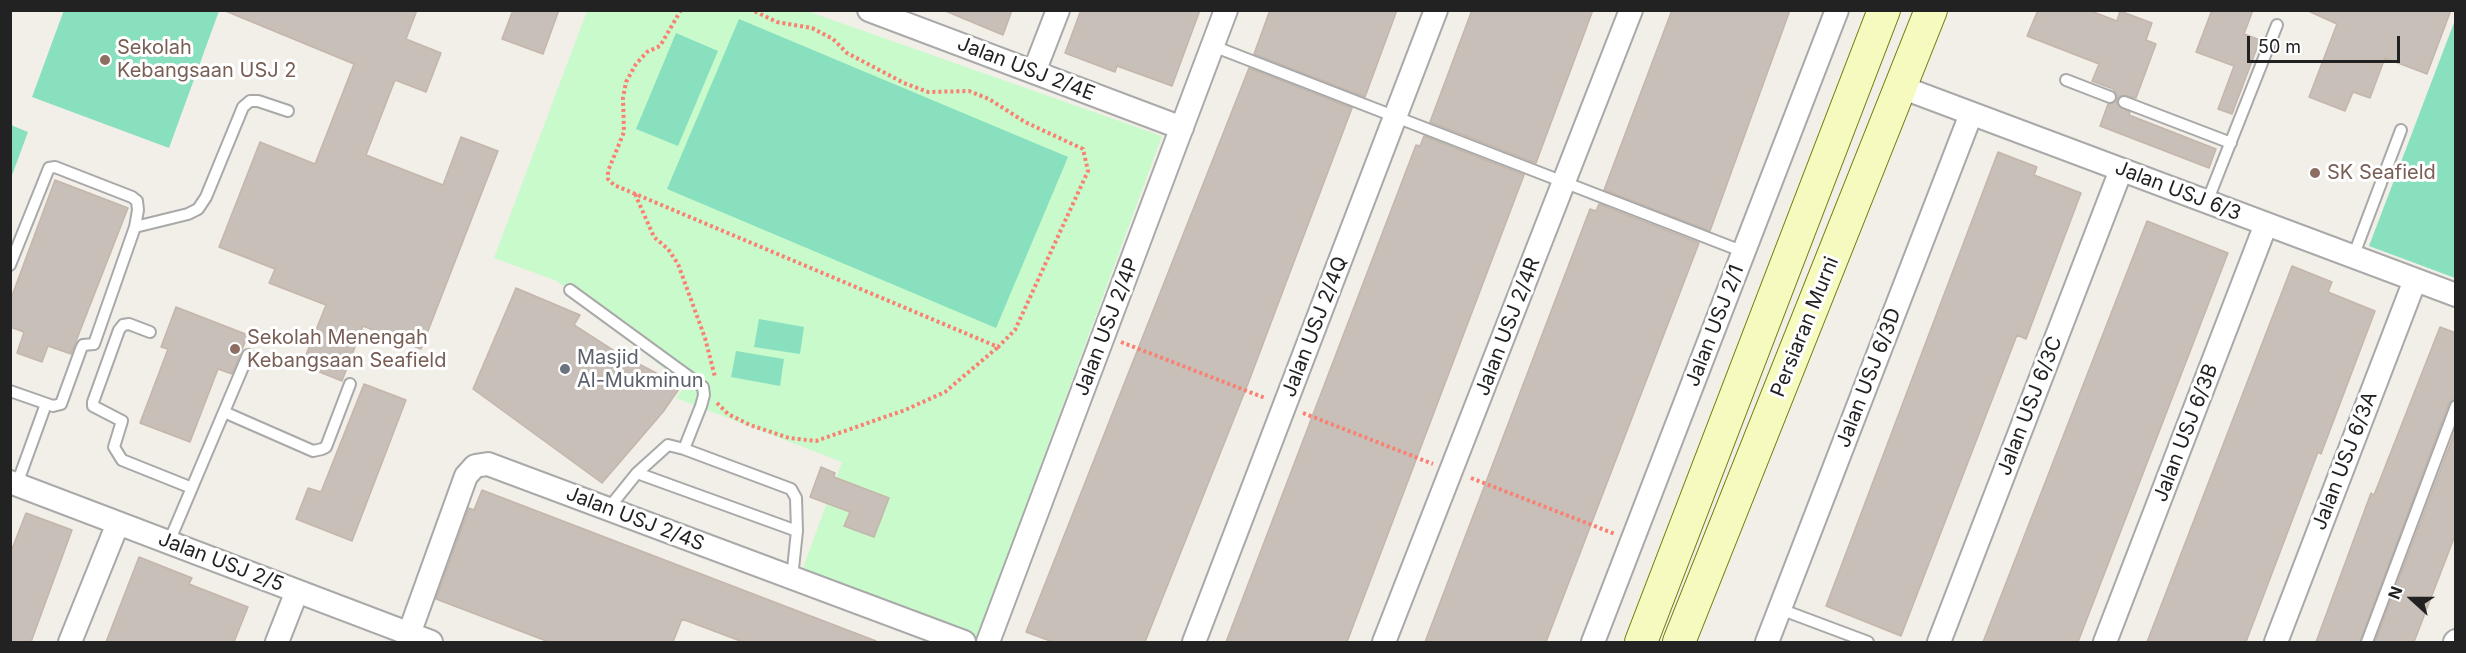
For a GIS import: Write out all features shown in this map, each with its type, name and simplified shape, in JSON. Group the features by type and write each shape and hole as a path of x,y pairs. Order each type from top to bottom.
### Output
{"main road":[{"name":"Persiaran Murni","path":"1641,642 1884,10"},
{"name":"Persiaran Murni","path":"1679,642 1931,10"}],"street":[{"name":"Jalan USJ 2/4E","path":"869,10 1182,128"},
{"path":"1034,72 1058,10"},
{"name":"Jalan USJ 2/4P","path":"988,642 1226,10"},
{"name":"Jalan USJ 2/4Q","path":"1194,642 1436,10"},
{"name":"Jalan USJ 2/4R","path":"1384,642 1631,10"},
{"name":"Jalan USJ 2/1","path":"1593,642 1837,10"},
{"name":"Jalan USJ 6/3","path":"1901,87 2456,296"},
{"name":"Jalan USJ 6/3D","path":"1767,642 1971,114"},
{"name":"Jalan USJ 6/3C","path":"1939,642 2121,170"},
{"name":"Jalan USJ 6/3B","path":"2106,642 2266,224"},
{"name":"Jalan USJ 6/3A","path":"2276,642 2415,280"},
{"name":"Jalan USJ 2/4S","path":"409,634 466,476 475,466 488,464 964,642"},
{"name":"Jalan USJ 2/5","path":"14,483 431,642"},
{"path":"70,642 118,523"},
{"path":"277,642 297,591"}],"lane":[{"path":"2207,202 2277,26"},
{"path":"1213,46 1743,252"},
{"path":"2066,80 2110,97"},
{"path":"135,226 188,214 198,209 206,198 243,107 250,101 258,101 288,111"},
{"path":"2124,102 2231,142"},
{"path":"2354,257 2401,130"},
{"path":"10,265 49,168 55,167 137,201 135,226 94,344 92,346 83,345 61,404 58,407 46,404 10,391"},
{"path":"570,290 703,387 702,406 684,448"},
{"path":"150,332 129,324 123,325 119,330 93,406 123,420 114,447 122,460 192,488"},
{"path":"169,542 248,355"},
{"path":"224,412 313,451 326,447 350,384"},
{"path":"14,483 46,404"},
{"path":"2367,642 2456,406"},
{"path":"608,509 637,472 668,445 684,448 791,489 796,498 797,531 792,578"},
{"path":"637,472 797,531"},
{"path":"1780,609 1868,642"}],"path":[{"path":"681,10 660,46 647,52 636,64 626,82 622,98 624,132 608,171 608,179 614,185 998,347"},
{"path":"716,393 717,403 728,414 750,425 789,438 816,441 905,410 945,392 1016,330 1088,171 1083,148 1025,122 989,99 969,91 928,92 904,83 847,53 833,39 812,28 777,22 752,10"},
{"path":"635,193 654,237 668,249 678,264 711,358 715,385"},
{"path":"1104,336 1632,541"}],"green space":[{"name":"Sekolah Kebangsaan USJ 2","path":"64,10 219,11 169,148 32,97"},
{"path":"587,11 807,11 1162,136 977,638 801,573 842,462 676,398 685,386 557,281 494,258"},
{"path":"739,19 1068,157 996,328 667,189"},
{"path":"2455,20 2456,278 2369,246"},
{"path":"676,33 718,51 678,146 636,129"},
{"path":"11,125 28,132 11,178"},
{"path":"759,319 804,327 800,354 754,347"},
{"path":"736,351 784,359 780,386 731,377"}],"building":[{"path":"223,10 417,10 406,39 441,53 426,92 395,80 366,155 443,185 461,137 498,151 421,349 363,326 342,381 302,365 326,305 269,283 275,269 219,247 260,142 315,164 354,64"},
{"path":"513,10 559,10 543,54 502,39"},
{"path":"943,10 1012,10 1003,35"},
{"path":"1081,10 1200,10 1172,86 1117,66 1115,72 1065,53"},
{"path":"1270,10 1397,10 1365,97 1254,54"},
{"path":"1472,10 1593,10 1536,163 1430,122"},
{"path":"1672,10 1790,10 1710,231 1604,190"},
{"path":"2038,10 2088,10 2117,21 2120,11 2152,23 2146,40 2156,44 2136,98 2122,95 2117,100 2113,89 2092,81 2099,64 2027,36"},
{"path":"2212,10 2253,10 2244,34 2260,40 2232,114 2218,109 2234,66 2196,52"},
{"path":"2306,10 2451,10 2427,74 2385,58 2370,98 2353,92 2345,111 2309,97 2337,24"},
{"path":"1249,68 1352,108 1249,381 1145,642 1053,642 1026,632"},
{"path":"2117,100 2117,104 2130,112 2129,115 2216,149 2209,168 2100,126 2108,104"},
{"path":"1424,136 1524,175 1347,642 1226,642 1416,145 1420,146"},
{"path":"1998,152 2037,167 2034,175 2081,193 2026,339 2017,335 1901,636 1826,606"},
{"path":"55,180 128,208 71,354 48,346 42,362 17,353 24,332 10,327 10,301"},
{"path":"1599,204 1699,243 1546,642 1425,642 1590,209 1596,211"},
{"path":"2147,221 2228,253 2078,642 1983,642"},
{"path":"2292,266 2332,282 2328,292 2375,311 2321,454 2318,452 2246,642 2147,642"},
{"name":"Masjid Al-Mukminun","path":"516,288 580,315 574,325 616,352 681,386 663,412 602,483 473,389"},
{"path":"176,307 248,335 232,374 218,369 190,442 140,423 168,349 161,347"},
{"path":"2440,327 2456,333 2456,399 2449,403 2360,642 2316,642 2371,493 2374,495"},
{"path":"364,384 406,400 352,541 296,519 308,488 321,492"},
{"path":"2456,429 2456,533 2414,642 2375,642"},
{"path":"821,467 835,473 834,477 889,498 874,537 844,526 850,512 810,497"},
{"path":"482,490 876,641 743,642 682,619 673,642 549,642 436,599 469,508 474,510"},
{"path":"26,513 72,530 31,642 10,642 10,554"},
{"path":"139,557 192,578 189,584 248,607 234,642 106,642"}],"place":[{"name":"Sekolah Kebangsaan USJ 2","path":"105,60"},
{"name":"SK Seafield","path":"2315,173"},
{"name":"Sekolah Menengah Kebangsaan Seafield","path":"235,349"},
{"name":"Masjid Al-Mukminun","path":"565,369"}]}
